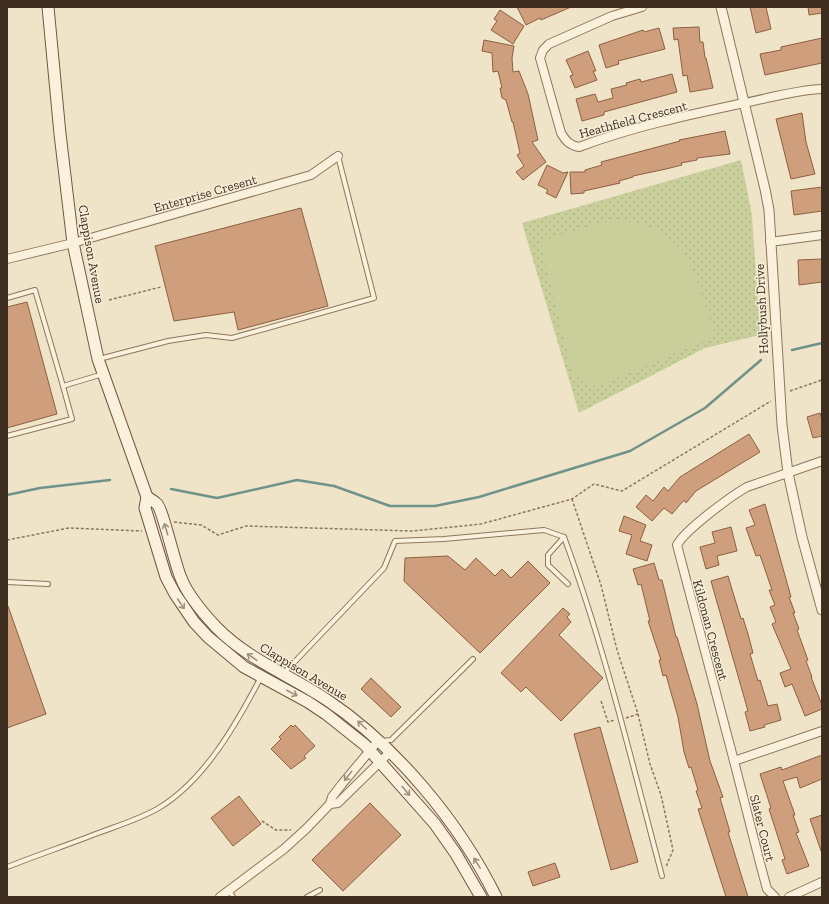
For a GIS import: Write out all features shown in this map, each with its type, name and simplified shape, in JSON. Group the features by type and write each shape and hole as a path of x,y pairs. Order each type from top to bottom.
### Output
{"main road":[{"name":"Clappison Avenue","path":"48,7 60,134 73,243 98,359 147,497 145,508 166,576 175,594 202,630 244,667 308,702 326,714 370,751 435,824 456,854 481,897"},
{"name":"Clappison Avenue","path":"147,497 158,505 181,579 197,604 212,622 238,647 282,675 308,688 344,711 359,722 390,752 425,791 449,821 474,858 496,897"},
{"path":"158,550 171,546"},
{"path":"202,630 212,622"}],"street":[{"name":"Heathfield Crescent","path":"642,7 612,16 549,44 543,50 540,58 561,133 565,141 571,146 579,147 605,137 744,103"},
{"name":"Hollybush Drive","path":"721,7 765,189 770,242 778,378 788,473 802,536 820,597 822,610"},
{"path":"744,103 796,92 822,89"},
{"name":"Enterprise Cresent","path":"7,259 73,243 311,175 338,156"},
{"path":"770,242 822,235"},
{"path":"788,473 822,461"},
{"name":"Kildonan Crescent","path":"734,761 677,545 686,534 737,493 788,473"},
{"path":"734,761 822,730"},
{"path":"220,897 231,894 300,834 330,804 332,797 378,741"},
{"path":"330,804 338,802 390,752"},
{"name":"Slater Court","path":"734,761 765,883 767,889 775,897"},
{"path":"789,897 822,882"}],"lane":[{"path":"98,359 183,338 206,335 232,338 374,298 338,156"},
{"path":"7,298 35,290 72,419 7,436"},
{"path":"63,386 103,373"},
{"path":"282,675 384,568 395,541 444,539 544,530 564,537"},
{"path":"564,537 613,690 662,876"},
{"path":"564,537 548,555 548,565 568,584"},
{"path":"7,582 48,584"},
{"path":"390,752 391,740 472,659"},
{"path":"7,867 136,819 158,808 183,789 211,759 231,732 261,676"},
{"path":"378,741 391,740"},
{"path":"307,897 320,890"}],"path":[{"path":"109,300 161,287"},
{"path":"788,392 822,380"},
{"path":"172,522 201,525 218,534 246,526 412,531 481,524 572,499 594,484 622,491 771,401"},
{"path":"572,499 601,585 617,650 638,714 650,764 661,795 673,850 662,876"},
{"path":"7,540 69,528 140,531"},
{"path":"262,821 276,830 291,830 300,834"}],"green space":[{"path":"741,160 752,215 760,335 705,348 579,413 522,223"},
{"path":"609,221 628,221 657,230 682,249 695,275 716,336 596,387 573,375 540,241"}],"building":[{"path":"517,7 571,7 541,20 540,18 526,25"},
{"path":"750,7 766,7 771,29 756,33"},
{"path":"808,7 822,7 822,13 809,15"},
{"path":"500,10 524,26 513,44 491,30 497,21 494,19"},
{"path":"699,27 700,42 703,42 705,58 713,88 690,92 687,75 683,76 678,39 674,40 673,28"},
{"path":"659,28 665,49 618,61 619,64 606,68 599,45 643,30 644,32"},
{"path":"822,38 822,63 765,75 760,54 781,50 781,47"},
{"path":"484,40 514,46 512,58 513,72 519,71 528,94 538,140 532,142 546,162 523,180 516,172 524,166 517,155 520,153 513,122 506,100 502,98 500,88 502,88 498,71 493,72 492,53 482,51"},
{"path":"588,51 596,71 593,71 597,80 575,88 570,76 573,75 566,60"},
{"path":"672,74 677,92 604,112 604,115 582,121 576,99 595,94 598,102 613,98 611,89 627,85 626,83 640,79 641,82"},
{"path":"802,113 806,142 815,174 791,179 776,119"},
{"path":"725,131 730,154 697,158 697,160 681,163 682,165 633,176 619,181 620,183 584,191 584,193 571,194 570,172 585,172 585,170 602,165 601,162 680,141 679,140"},
{"path":"547,165 563,173 568,172 556,198 546,193 548,190 538,185"},
{"path":"822,187 822,211 794,215 791,191"},
{"path":"301,208 328,306 238,330 234,312 174,321 155,246"},
{"path":"822,259 822,282 799,285 798,260"},
{"path":"27,302 57,414 7,428 7,307"},
{"path":"820,413 822,420 822,436 813,438 807,417"},
{"path":"749,434 760,452 696,491 686,503 684,500 672,514 664,508 652,521 636,507 646,495 653,501 664,487 668,491 680,477"},
{"path":"765,504 791,597 789,597 799,629 797,630 808,660 806,661 811,677 822,705 822,709 805,716 792,684 785,687 780,673 791,669 772,624 776,622 770,607 775,605 769,590 772,590 760,555 756,556 746,528 755,525 749,510"},
{"path":"624,516 646,525 640,541 652,545 647,561 626,554 632,535 619,531"},
{"path":"731,527 737,551 717,556 719,565 706,569 700,547 715,543 712,532"},
{"path":"448,556 465,570 476,558 495,576 502,569 511,578 528,561 550,583 480,653 404,581 405,558"},
{"path":"654,563 659,580 662,580 676,637 697,704 710,761 723,797 720,798 730,832 728,832 748,897 726,897 698,809 702,808 696,791 698,790 691,767 689,768 684,752 678,717 666,675 663,676 659,660 661,660 648,621 650,621 641,584 638,585 633,569"},
{"path":"728,576 741,619 743,618 748,634 753,653 750,654 758,681 760,680 768,706 777,704 781,720 764,725 765,727 750,731 745,712 748,711 711,581"},
{"path":"8,606 46,714 7,728 7,607"},
{"path":"563,608 570,614 567,617 571,622 559,635 603,678 561,721 526,687 521,692 501,673"},
{"path":"371,678 401,707 391,717 361,689"},
{"path":"291,725 293,727 295,725 315,746 304,756 306,758 291,769 271,749 281,739 279,737"},
{"path":"600,727 638,862 611,870 574,734"},
{"path":"822,755 822,779 800,788 797,777 783,781 795,815 793,815 799,832 796,833 809,866 787,874 782,860 785,859 769,809 771,808 760,774 781,767 782,770"},
{"path":"239,796 261,824 233,846 211,818"},
{"path":"370,803 401,835 343,891 312,860"},
{"path":"822,815 822,851 821,851 810,819"},
{"path":"555,863 560,877 533,886 528,872"}],"waterway":[{"path":"792,350 822,343"},
{"path":"171,489 217,498 297,480 334,486 390,506 435,506 479,497 630,451 705,408 761,360"},
{"path":"7,495 40,488 110,480"}]}
